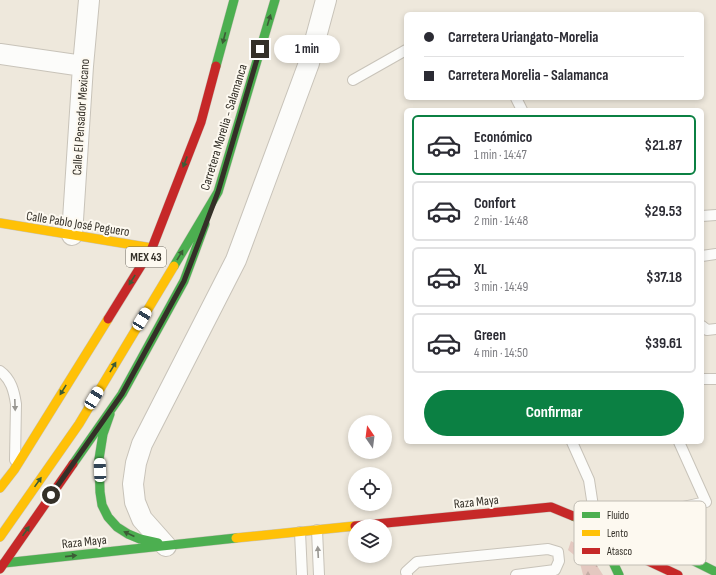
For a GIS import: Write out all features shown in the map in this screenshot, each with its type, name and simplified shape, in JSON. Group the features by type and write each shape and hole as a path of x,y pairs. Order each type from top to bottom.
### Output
{"main road":[{"name":"Carretera Morelia - Salamanca","path":"0,488 15,467 152,248 200,122 234,0"},
{"name":"Carretera Morelia - Salamanca","path":"0,537 79,424 218,192 274,0"},
{"path":"2,566 122,394 184,281 218,192"},
{"name":"Calle Pablo José Peguero","path":"0,223 152,248"},
{"name":"Raza Maya","path":"111,410 103,434 99,459 102,505 108,516 117,527 128,534 166,546"},
{"name":"Raza Maya","path":"392,522 551,507 574,517"},
{"name":"Raza Maya","path":"2,566 166,546 348,527"},
{"path":"614,565 619,575"},
{"name":"Raza Maya","path":"657,565 678,575"},
{"name":"Raza Maya","path":"702,565 716,572"}],"street":[{"name":"Calle El Pensador Mexicano","path":"72,235 83,66 89,0"},
{"path":"166,546 142,519 135,502 133,484 136,463 142,444 236,260 309,63 326,0"},
{"path":"0,54 83,66"}],"lane":[{"path":"353,80 404,51"},
{"path":"704,216 716,215"},
{"path":"704,256 716,254"},
{"path":"704,328 707,330 716,329"},
{"path":"0,371 7,378 12,387 15,400 15,467"},
{"path":"704,379 716,379"},
{"path":"573,444 590,480 593,501"},
{"path":"680,444 706,501"},
{"path":"317,530 319,575"},
{"path":"300,532 302,575"},
{"path":"407,575 406,572 418,562 548,548 558,552 560,561 555,570 516,575"}],"green space":[{"path":"571,541 574,543 574,555 568,550"},
{"path":"580,565 597,565 603,575 583,575"}],"traffic: fast":[{"path":"216,66 234,0"},
{"path":"174,266 218,192 275,0"},
{"path":"73,464 122,394 184,281 205,224"},
{"path":"110,414 103,434 99,459 102,505 108,517 117,527 140,539 158,543"},
{"path":"4,563 236,538"},
{"path":"614,565 619,575"},
{"path":"702,565 716,572"}],"traffic: slow":[{"path":"0,223 152,248"},
{"path":"0,537 79,424 174,266"},
{"path":"0,488 14,470 108,319"},
{"path":"236,538 348,527"}],"traffic: jam":[{"path":"108,319 152,248 201,122 216,66"},
{"path":"0,569 73,464"},
{"path":"392,522 551,507 573,516"},
{"path":"657,565 678,575"}],"route":[{"path":"51,495 122,394 184,281 218,192 260,49"}]}
